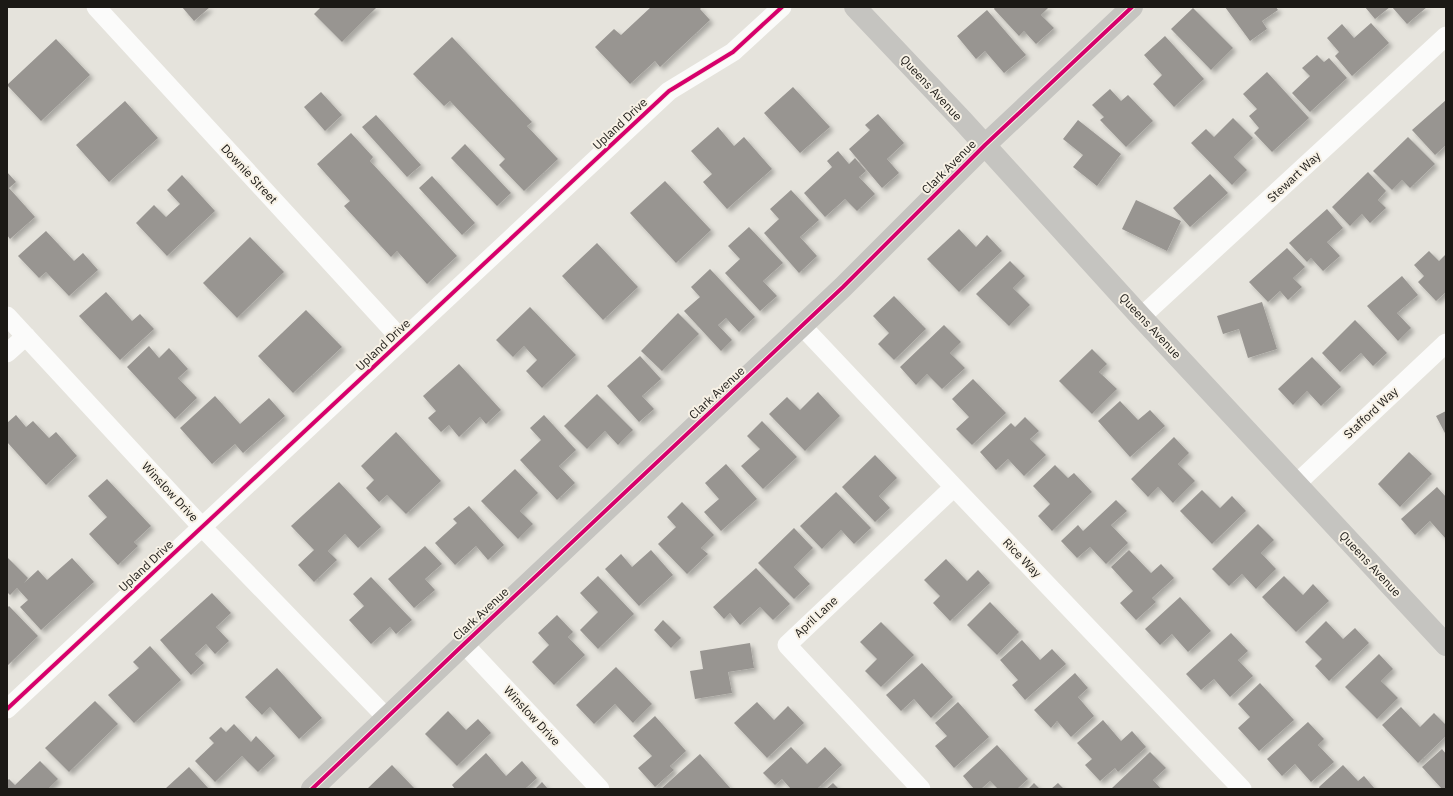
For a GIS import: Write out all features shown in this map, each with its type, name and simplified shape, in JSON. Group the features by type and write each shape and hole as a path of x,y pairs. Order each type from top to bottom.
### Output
{"street":[{"name":"Downie Street","path":"96,7 402,340"},
{"name":"Upland Drive","path":"7,709 669,91 733,52 782,7"},
{"name":"Queens Avenue","path":"855,7 985,145 1141,317 1446,646"},
{"name":"Clark Avenue","path":"312,789 386,717 843,287 985,145 1132,7"},
{"name":"Stewart Way","path":"1141,317 1446,36"},
{"name":"Winslow Drive","path":"7,316 202,527 386,717"},
{"name":"Rice Way","path":"802,326 1242,789"},
{"path":"7,354 26,336"},
{"name":"Stafford Way","path":"1296,484 1446,343"},
{"name":"April Lane","path":"921,789 787,645 954,487"},
{"name":"Winslow Drive","path":"464,644 600,789"}],"building":[{"path":"182,7 210,7 194,21"},
{"path":"321,7 377,7 342,42 314,14"},
{"path":"651,7 702,7 700,9 710,20 660,67 655,61 630,84 595,47 614,29 621,35"},
{"path":"995,7 1049,7 1041,15 1054,28 1036,44 1024,31 1019,36 994,9"},
{"path":"1225,7 1276,7 1278,10 1262,21 1267,29 1250,41"},
{"path":"1365,7 1390,7 1375,19"},
{"path":"1392,7 1427,7 1407,24"},
{"path":"1193,8 1233,48 1211,70 1171,29"},
{"path":"987,10 1026,55 1004,73 985,51 976,59 957,36"},
{"path":"1371,23 1389,43 1352,76 1335,56 1339,52 1327,38 1342,24 1354,38"},
{"path":"1165,36 1204,79 1174,107 1153,84 1162,75 1144,55"},
{"path":"452,37 532,122 527,126 558,159 524,191 499,165 505,159 450,101 444,106 413,74"},
{"path":"56,39 90,75 41,121 7,85"},
{"path":"1317,55 1324,62 1329,58 1347,78 1310,112 1292,93 1310,76 1302,68"},
{"path":"1267,72 1309,118 1272,152 1254,133 1259,128 1249,116 1257,109 1243,94"},
{"path":"793,87 830,127 800,153 764,113"},
{"path":"1110,89 1121,101 1128,95 1153,121 1126,147 1100,120 1104,117 1092,105"},
{"path":"321,92 342,115 325,131 304,107"},
{"path":"1446,100 1446,145 1435,155 1412,130"},
{"path":"125,101 158,138 109,182 76,145"},
{"path":"878,114 904,143 887,159 899,173 882,188 849,149 870,130 865,125"},
{"path":"376,115 421,165 407,177 362,127"},
{"path":"1233,118 1253,138 1234,157 1247,170 1232,185 1191,143 1206,129 1214,137"},
{"path":"1078,120 1121,154 1097,186 1073,167 1083,155 1063,139"},
{"path":"718,127 734,146 744,137 772,169 727,209 703,182 712,174 691,151"},
{"path":"351,133 373,157 370,161 457,256 427,284 397,251 391,257 344,206 350,201 317,164"},
{"path":"1408,137 1435,164 1410,188 1402,180 1392,190 1373,171"},
{"path":"465,144 511,193 497,206 451,158"},
{"path":"838,151 849,164 855,158 866,171 859,177 875,194 857,211 845,199 825,217 804,193 832,167 827,161"},
{"path":"7,172 16,182 9,188 35,217 10,239 7,235"},
{"path":"1368,172 1386,191 1378,200 1386,208 1370,223 1362,214 1350,226 1332,207"},
{"path":"1210,174 1228,193 1190,227 1173,208"},
{"path":"182,175 215,211 167,256 136,223 154,205 166,217 180,204 167,190"},
{"path":"432,176 475,223 462,235 419,188"},
{"path":"665,181 711,230 676,263 630,213"},
{"path":"791,190 819,220 800,237 817,256 799,273 764,233 779,219 770,209"},
{"path":"1136,200 1181,221 1167,251 1122,229"},
{"path":"1327,209 1343,228 1327,242 1340,256 1323,271 1311,258 1307,262 1289,243"},
{"path":"749,227 783,263 763,281 777,296 760,311 725,273 740,259 728,246"},
{"path":"959,229 976,247 987,235 1002,251 959,292 927,259"},
{"path":"46,231 74,261 83,253 98,270 69,296 46,272 39,278 18,256"},
{"path":"250,237 284,272 237,318 203,283"},
{"path":"597,243 638,287 603,320 562,276"},
{"path":"1287,248 1305,267 1293,278 1302,287 1288,300 1280,291 1268,302 1249,282"},
{"path":"1429,251 1439,261 1446,254 1446,292 1436,301 1418,282 1424,276 1414,265"},
{"path":"1010,261 1025,276 1013,288 1030,305 1009,326 976,294"},
{"path":"710,269 755,317 739,332 726,318 718,325 732,340 721,351 684,311 700,297 691,287"},
{"path":"1402,276 1418,295 1397,313 1411,328 1398,341 1367,306"},
{"path":"106,292 132,321 140,314 154,329 120,360 79,316"},
{"path":"894,296 926,329 894,360 878,344 889,333 873,316"},
{"path":"1262,302 1277,349 1248,358 1239,329 1223,334 1217,316"},
{"path":"530,307 576,355 542,388 526,371 537,360 524,346 513,357 496,340"},
{"path":"306,310 342,347 293,393 258,356"},
{"path":"678,313 699,334 662,371 641,351"},
{"path":"1355,320 1387,353 1373,366 1361,353 1340,372 1322,353"},
{"path":"944,325 961,342 950,353 965,368 942,389 927,374 916,385 900,367"},
{"path":"149,346 159,358 169,348 188,369 178,378 197,398 175,419 127,367"},
{"path":"1092,349 1107,364 1099,372 1117,389 1092,414 1059,381"},
{"path":"640,356 661,379 642,396 654,409 639,422 607,386"},
{"path":"1312,357 1341,387 1321,406 1307,391 1293,405 1278,389"},
{"path":"459,364 501,410 486,424 480,417 459,437 449,425 441,432 428,418 436,411 423,396"},
{"path":"973,379 1006,413 972,445 956,429 969,417 952,399"},
{"path":"818,392 840,416 805,451 769,414 787,397 800,410"},
{"path":"597,394 633,430 618,445 605,431 587,449 564,426"},
{"path":"215,396 240,424 269,398 285,416 243,453 235,444 212,464 180,428"},
{"path":"1120,401 1138,420 1150,410 1165,426 1130,457 1098,421"},
{"path":"1446,411 1446,435 1436,416"},
{"path":"16,415 26,427 33,421 49,438 56,432 77,456 46,485 7,442 7,423"},
{"path":"544,415 576,450 559,466 575,483 557,500 520,460 541,440 530,428"},
{"path":"1025,417 1039,431 1030,439 1046,455 1024,476 1008,459 996,470 980,452 1011,423 1015,427"},
{"path":"762,421 797,457 763,489 741,466 760,449 747,436"},
{"path":"396,432 441,481 406,514 387,495 379,502 366,488 374,480 361,466"},
{"path":"1174,437 1189,453 1178,464 1195,481 1173,503 1158,487 1148,497 1131,479"},
{"path":"1409,452 1432,474 1400,507 1378,484"},
{"path":"875,455 897,478 879,496 890,508 875,522 842,487"},
{"path":"726,464 757,499 721,531 704,512 719,499 705,483"},
{"path":"1055,465 1068,478 1074,473 1092,492 1052,531 1038,516 1050,504 1033,486"},
{"path":"515,469 538,493 520,511 533,524 518,539 481,501"},
{"path":"107,479 151,526 134,542 138,546 118,565 89,534 107,517 88,496"},
{"path":"339,482 381,527 358,548 345,534 328,551 337,560 314,582 298,565 314,550 291,526"},
{"path":"1437,487 1446,497 1446,539 1430,521 1415,535 1401,519"},
{"path":"1202,490 1220,508 1232,496 1246,511 1212,544 1180,511"},
{"path":"836,492 871,528 854,544 841,530 822,549 800,526"},
{"path":"1116,500 1127,511 1111,525 1128,543 1106,564 1090,547 1077,558 1061,541 1078,525 1083,531"},
{"path":"682,502 714,535 701,548 708,554 687,574 658,544 676,527 667,517"},
{"path":"469,506 504,545 488,560 476,546 455,565 435,543 457,523 453,519"},
{"path":"1258,524 1274,540 1261,553 1276,569 1256,589 1242,574 1229,586 1212,569"},
{"path":"794,528 813,548 794,567 810,584 794,599 758,563"},
{"path":"425,546 442,564 425,579 435,590 414,608 388,579"},
{"path":"651,550 673,575 639,606 605,569 621,554 632,567"},
{"path":"1129,550 1151,573 1161,564 1174,578 1152,598 1156,602 1136,620 1120,603 1133,591 1111,567"},
{"path":"7,557 28,578 24,583 38,570 47,580 72,558 94,582 41,630 20,607 28,600 17,588 10,595 7,592"},
{"path":"946,559 967,581 978,570 990,583 950,621 933,603 940,596 924,580"},
{"path":"756,568 790,604 773,620 760,607 740,625 730,613 724,619 713,607"},
{"path":"598,576 634,614 598,649 580,630 598,612 580,593"},
{"path":"1284,576 1303,595 1313,584 1329,601 1296,632 1262,597"},
{"path":"371,577 412,620 396,634 390,627 371,644 349,620 364,606 353,594"},
{"path":"212,593 231,613 216,627 229,641 215,654 206,644 195,654 204,663 191,675 160,640"},
{"path":"1180,597 1211,631 1188,652 1172,634 1160,645 1145,629"},
{"path":"990,602 1019,632 997,655 967,625"},
{"path":"9,606 38,636 7,666 7,608"},
{"path":"557,615 573,632 568,637 585,655 554,685 532,662 549,645 538,633"},
{"path":"663,620 681,638 671,648 654,630"},
{"path":"1326,621 1343,639 1355,628 1369,643 1329,681 1315,666 1322,659 1305,642"},
{"path":"881,622 914,655 881,687 865,671 877,659 860,642"},
{"path":"1231,633 1248,651 1238,660 1253,676 1230,697 1214,679 1201,690 1186,674"},
{"path":"1022,640 1040,660 1052,649 1066,664 1025,700 1012,685 1018,680 1000,660"},
{"path":"750,643 754,668 728,672 732,693 695,699 690,671 703,669 700,651"},
{"path":"150,646 181,680 134,723 108,695 139,668 133,662"},
{"path":"1379,654 1393,669 1381,681 1398,698 1377,719 1345,687"},
{"path":"922,663 953,697 931,718 914,699 901,711 886,695"},
{"path":"616,667 652,704 633,723 615,704 594,724 576,705"},
{"path":"277,668 322,718 299,739 270,707 262,715 245,697"},
{"path":"1075,673 1088,688 1078,697 1094,716 1071,737 1057,721 1051,728 1034,710"},
{"path":"1260,683 1294,720 1259,751 1238,728 1250,717 1238,704"},
{"path":"95,701 118,724 69,772 45,748"},
{"path":"757,702 774,720 788,706 804,723 767,758 734,723"},
{"path":"958,702 989,737 954,768 935,746 947,736 935,723"},
{"path":"1401,707 1420,727 1434,713 1446,725 1446,736 1418,763 1382,725"},
{"path":"448,711 466,730 478,719 491,733 457,766 425,734"},
{"path":"655,716 686,751 670,766 674,770 655,787 638,768 652,756 633,736"},
{"path":"1103,720 1121,741 1132,731 1146,747 1118,772 1115,768 1100,781 1085,765 1092,759 1077,743"},
{"path":"1308,722 1324,739 1318,745 1334,762 1311,782 1295,764 1282,776 1267,759"},
{"path":"234,724 251,742 256,736 275,756 258,772 242,756 215,782 195,761 214,743 209,738 221,727 226,732"},
{"path":"997,745 1028,779 1017,789 998,789 990,781 981,789 974,789 963,776"},
{"path":"791,747 807,764 825,747 842,765 817,789 791,789 782,779 775,785 763,773"},
{"path":"1442,749 1446,754 1446,789 1442,789 1422,767"},
{"path":"1150,752 1166,768 1153,780 1161,789 1111,789"},
{"path":"486,753 506,776 522,761 537,778 525,789 455,789 452,785"},
{"path":"700,754 731,789 661,789"},
{"path":"40,761 58,779 48,789 7,789 7,781 9,779 15,785"},
{"path":"392,765 415,789 367,789"},
{"path":"1343,765 1358,781 1364,776 1375,789 1320,789 1319,787"},
{"path":"189,767 209,789 165,789"},
{"path":"542,782 548,789 535,789"},
{"path":"833,783 839,789 826,789"},
{"path":"1034,783 1040,789 1028,789"},
{"path":"1058,783 1064,789 1051,789"}],"cycle path":[{"path":"7,709 669,91 733,52 782,7"},
{"path":"312,789 843,287 985,145 1132,7"}]}
